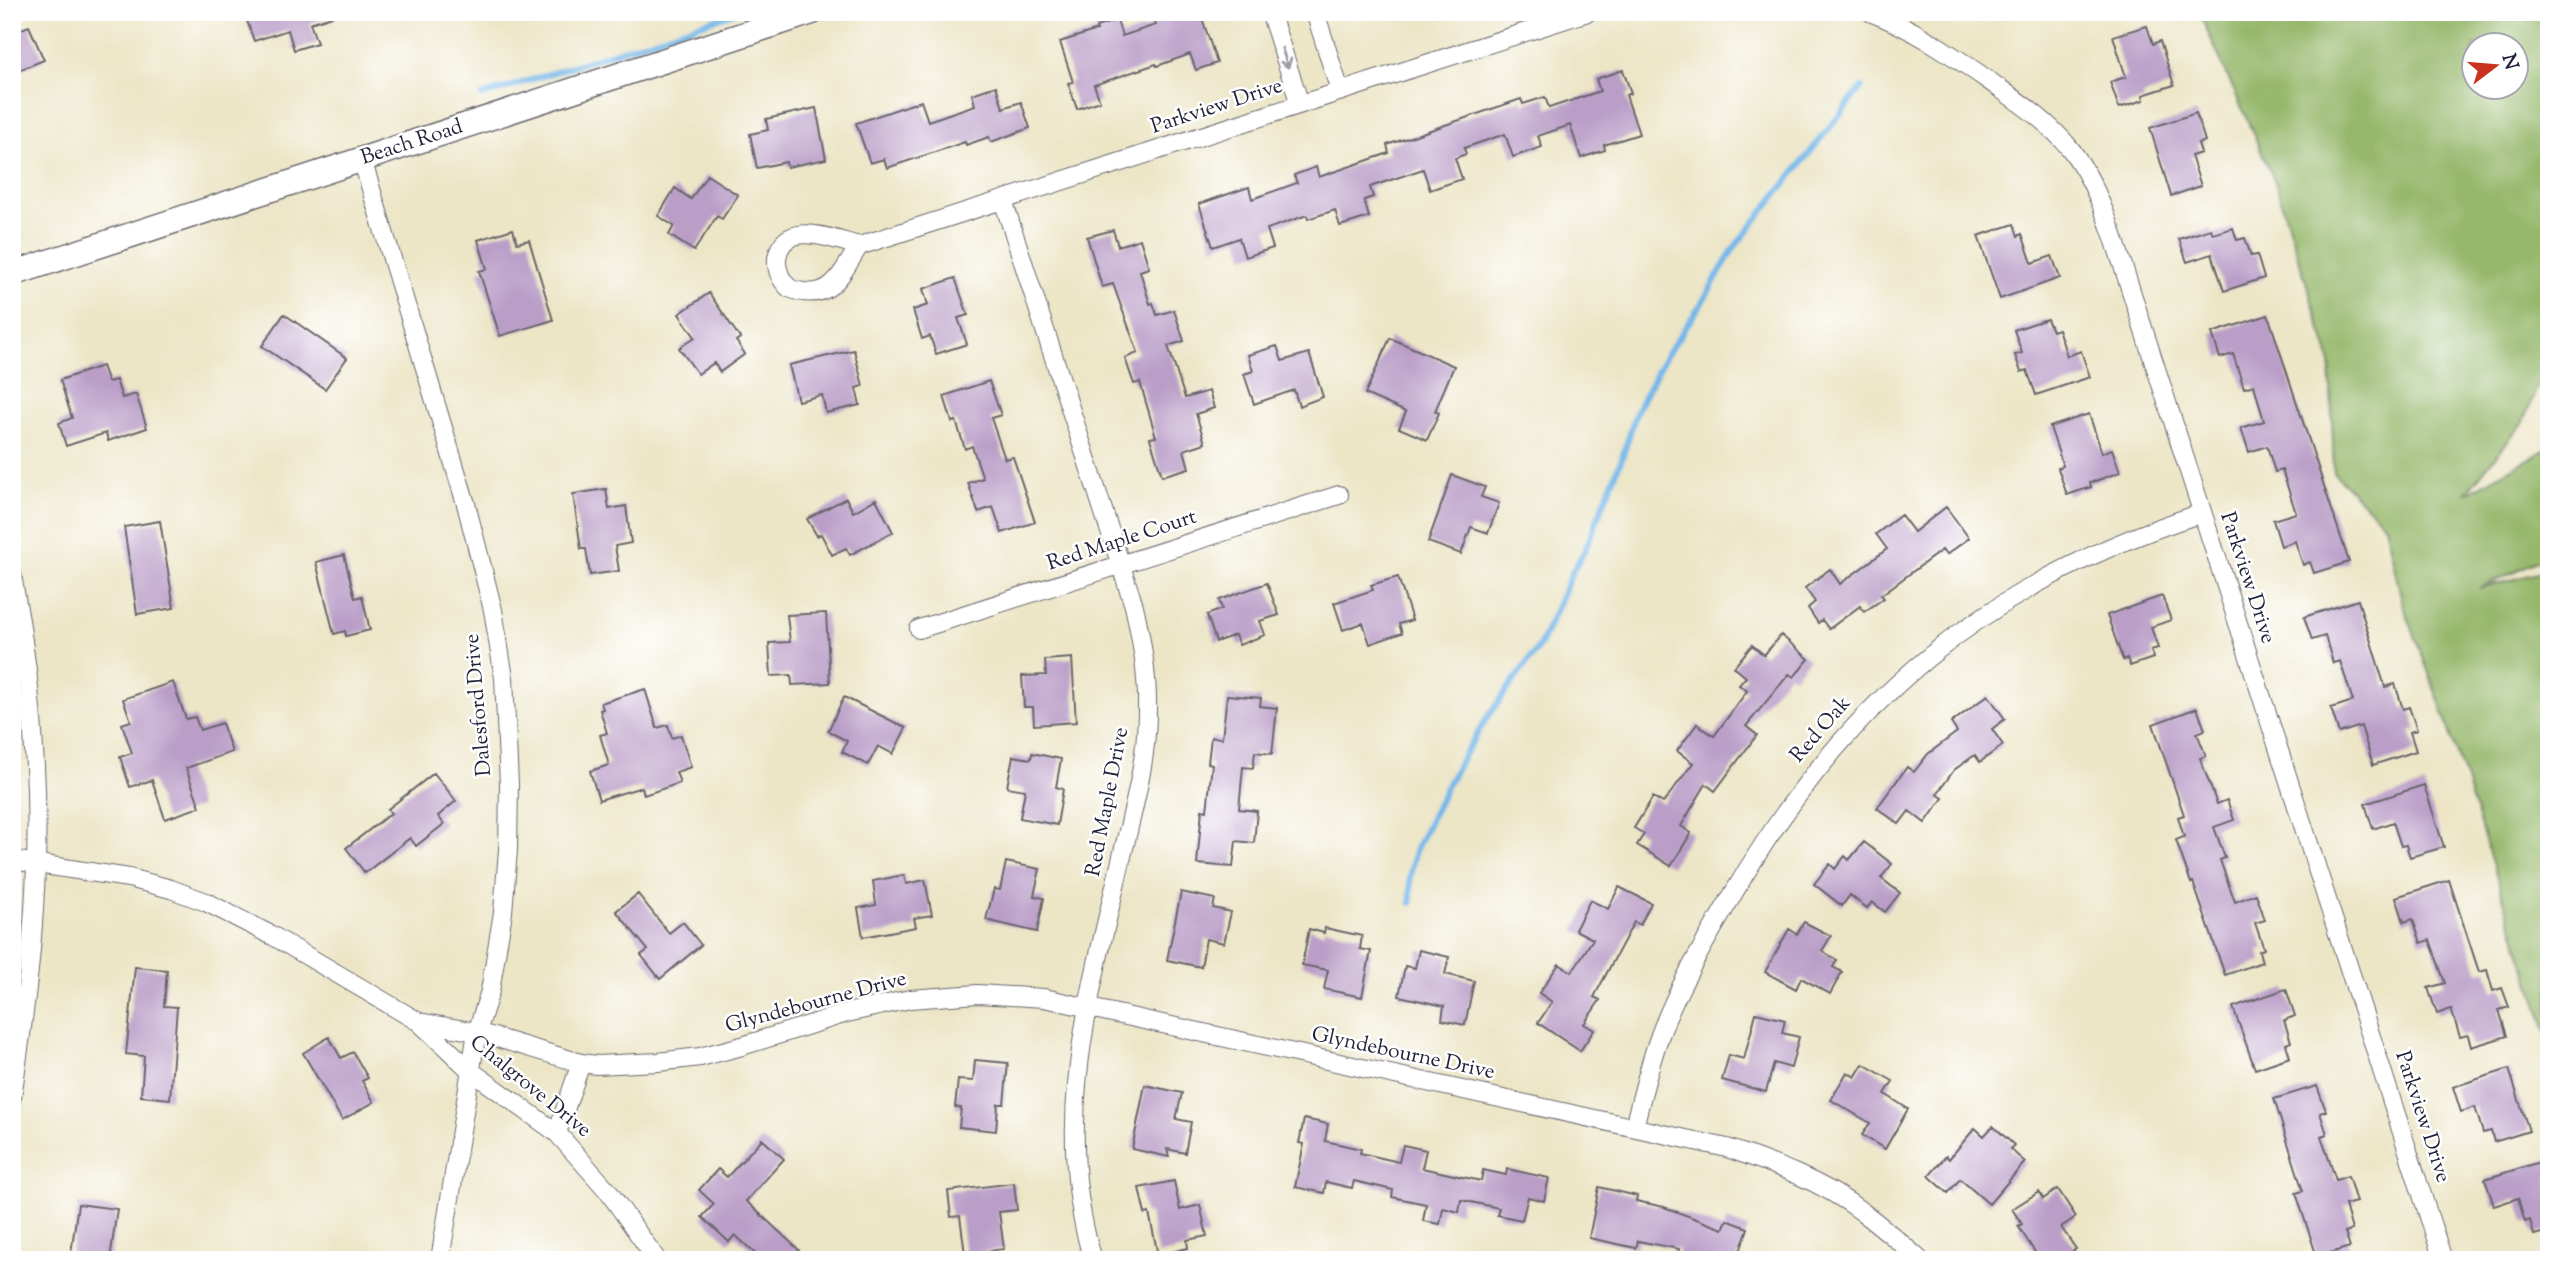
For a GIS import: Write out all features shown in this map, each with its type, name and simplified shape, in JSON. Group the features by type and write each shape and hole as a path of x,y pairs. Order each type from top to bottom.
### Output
{"street":[{"name":"Beach Road","path":"12,274 812,12"},
{"path":"1270,12 1300,104"},
{"path":"1315,12 1340,91"},
{"name":"Parkview Drive","path":"859,246 1588,12"},
{"name":"Parkview Drive","path":"1870,12 1940,46 2023,105 2062,139 2085,170 2103,206 2443,1260"},
{"name":"Dalesford Drive","path":"362,159 456,470 480,558 500,648 509,783 508,850 503,912 490,991 477,1032 440,1260"},
{"name":"Red Maple Drive","path":"1003,200 1134,607 1145,661 1147,715 1139,785 1088,1006 1079,1054 1073,1115 1077,1182 1093,1260"},
{"path":"813,233 859,246 837,279 821,292 812,295 789,288 778,272 780,249 785,242 801,234 813,233"},
{"name":"Red Maple Court","path":"919,629 1339,495"},
{"name":"Red Oak","path":"1634,1127 1661,1034 1673,1005 1722,914 1779,818 1819,766 1872,706 1941,645 2031,585 2117,543 2202,513"},
{"path":"12,575 29,692 36,862 28,981 12,1097"},
{"name":"Glyndebourne Drive","path":"12,860 129,878 170,889 206,902 283,942 419,1022 477,1032 581,1063 624,1065 700,1056 880,1005 950,995 1017,995 1088,1006 1727,1148 1793,1172 1860,1210 1920,1260"},
{"name":"Chalgrove Drive","path":"419,1022 471,1071 557,1133 587,1164 657,1260"},
{"path":"557,1133 581,1063"}],"green space":[{"path":"2199,12 2549,12 2549,358 2523,422 2465,494 2549,448 2549,555 2480,588 2549,570 2549,1041 2464,775 2402,601 2385,525 2334,473 2330,359 2275,182"}],"building":[{"path":"244,12 331,12 332,16 310,23 317,43 294,50 288,30 254,41"},
{"path":"1178,12 1200,12 1217,63 1196,70 1190,54 1157,66 1156,64 1094,85 1100,101 1077,109 1068,83 1073,82 1060,42 1097,30 1096,27 1117,20 1122,36 1156,25 1154,20"},
{"path":"29,26 44,60 12,73 12,33"},
{"path":"2147,26 2153,44 2160,41 2174,85 2143,95 2144,100 2119,108 2110,82 2126,77 2113,36"},
{"path":"1623,70 1631,93 1626,95 1639,134 1604,145 1605,150 1581,158 1570,125 1538,136 1542,147 1513,157 1505,134 1464,148 1466,154 1455,158 1462,179 1430,190 1423,169 1370,187 1373,197 1364,200 1369,217 1340,226 1335,210 1308,219 1307,215 1267,229 1273,248 1245,257 1239,238 1213,247 1199,204 1249,187 1252,199 1297,183 1294,175 1316,167 1319,177 1389,153 1387,145 1521,99 1523,104 1545,97 1549,108 1600,91 1596,79"},
{"path":"996,86 1003,108 1021,102 1030,128 991,142 989,137 966,145 965,142 887,168 884,159 870,163 856,123 921,101 928,121 975,105 972,94"},
{"path":"816,108 826,159 787,167 786,162 757,168 750,134 768,130 766,119"},
{"path":"2196,113 2205,141 2198,144 2201,153 2191,156 2201,186 2171,196 2150,128"},
{"path":"707,175 738,195 722,219 717,216 694,251 669,235 674,226 658,216 675,188 691,199"},
{"path":"2014,224 2018,236 2022,234 2032,263 2052,256 2060,278 2000,299 1978,236"},
{"path":"2233,228 2237,240 2245,238 2251,256 2257,255 2264,278 2224,291 2212,254 2187,262 2179,239 2211,229 2213,234"},
{"path":"513,229 517,243 529,240 553,320 500,336 479,271 487,269 478,240"},
{"path":"1113,230 1118,246 1140,239 1149,268 1140,271 1150,304 1153,303 1157,315 1174,310 1184,341 1168,346 1185,398 1209,391 1214,408 1196,414 1205,443 1184,450 1189,468 1162,476 1150,438 1156,437 1140,382 1134,384 1125,358 1138,353 1113,284 1102,287 1087,237"},
{"path":"955,278 968,315 958,318 967,344 936,354 930,336 922,339 913,310 928,305 923,289"},
{"path":"709,293 740,338 736,341 745,354 720,372 714,363 698,374 679,348 695,337 679,314"},
{"path":"284,314 347,358 325,389 262,346"},
{"path":"2268,315 2349,562 2314,573 2310,562 2303,565 2295,541 2281,546 2273,520 2296,513 2282,470 2275,472 2267,446 2249,452 2241,428 2264,421 2254,385 2244,388 2233,354 2220,358 2212,333"},
{"path":"2047,319 2052,331 2058,329 2067,356 2081,351 2090,377 2036,395 2027,370 2021,372 2015,355 2022,353 2014,330"},
{"path":"1390,338 1454,366 1435,411 1439,413 1427,440 1399,428 1406,412 1365,394"},
{"path":"1277,346 1282,361 1309,353 1323,397 1299,406 1294,390 1254,404 1244,374 1253,371 1248,355"},
{"path":"854,350 863,386 856,388 860,405 826,413 822,395 798,401 789,365"},
{"path":"102,366 108,382 116,380 122,398 136,394 147,428 108,441 106,433 66,446 59,423 72,418 60,380"},
{"path":"989,381 1001,415 991,418 1005,459 1013,457 1035,522 1002,533 993,507 978,512 968,483 983,478 972,446 965,449 956,421 952,422 944,396"},
{"path":"2089,414 2102,453 2112,449 2120,472 2090,483 2091,487 2067,495 2058,468 2063,466 2050,427"},
{"path":"1452,475 1485,487 1481,497 1499,503 1488,533 1471,527 1461,554 1428,542"},
{"path":"606,489 609,509 626,506 631,543 615,546 619,571 590,575 586,549 581,549 573,494"},
{"path":"846,498 853,512 876,499 893,532 850,555 846,548 832,555 821,534 817,536 807,519"},
{"path":"1946,507 1969,538 1946,555 1942,550 1881,595 1884,598 1864,612 1860,606 1829,629 1822,620 1818,623 1808,608 1815,602 1805,588 1830,569 1840,584 1887,549 1876,534 1901,515 1914,532"},
{"path":"160,521 174,608 137,614 124,527"},
{"path":"344,555 355,598 362,596 370,630 346,636 345,631 334,634 316,562"},
{"path":"1398,577 1412,620 1399,624 1402,633 1370,644 1363,623 1343,630 1334,603 1373,590 1371,585"},
{"path":"1267,583 1279,615 1260,621 1265,635 1239,645 1235,635 1216,642 1207,615 1222,609 1219,600"},
{"path":"2162,596 2171,620 2151,627 2158,648 2151,650 2153,658 2130,666 2127,658 2123,660 2107,615"},
{"path":"2358,600 2385,687 2395,684 2403,709 2409,707 2417,730 2410,732 2416,751 2373,765 2361,726 2339,733 2331,708 2353,701 2340,661 2333,663 2325,636 2312,640 2304,617"},
{"path":"826,613 830,683 792,685 791,675 771,676 769,643 790,642 787,615"},
{"path":"1781,635 1809,659 1794,677 1789,674 1746,726 1757,735 1715,791 1706,784 1681,826 1691,833 1671,866 1637,845 1644,834 1634,828 1653,797 1663,803 1693,763 1677,751 1697,724 1714,736 1747,691 1739,685 1746,677 1734,667 1752,645 1764,655"},
{"path":"1072,658 1076,722 1034,725 1033,707 1024,707 1022,676 1046,675 1045,660"},
{"path":"173,682 186,719 195,717 200,730 222,723 232,752 186,768 200,807 165,819 152,780 130,787 120,757 132,753 122,724 131,721 123,699"},
{"path":"645,689 657,728 668,725 672,738 681,735 691,767 676,772 680,783 644,795 642,787 599,800 590,771 609,765 600,735 607,733 600,710 603,709 601,703"},
{"path":"1227,695 1261,698 1260,706 1277,708 1272,754 1255,752 1253,768 1243,767 1239,809 1257,811 1254,843 1236,841 1233,867 1197,864 1202,810 1207,811 1212,764 1208,763 1211,737 1222,738"},
{"path":"1988,695 2005,719 1992,729 2003,745 1980,762 1975,755 1954,770 1937,794 1943,798 1925,823 1909,811 1899,824 1877,808 1907,767 1914,772 1928,754 1957,732 1951,723"},
{"path":"844,697 906,728 893,754 878,746 868,765 842,752 847,741 828,731"},
{"path":"2197,708 2205,730 2197,733 2206,756 2200,758 2217,804 2227,800 2234,820 2214,827 2225,858 2220,860 2235,902 2256,894 2265,920 2255,923 2264,949 2259,951 2262,962 2225,975 2176,840 2184,837 2178,817 2184,815 2153,724"},
{"path":"1032,753 1061,759 1056,787 1063,789 1057,825 1020,818 1025,790 1007,787 1013,756 1031,759"},
{"path":"434,773 456,801 438,816 444,824 416,846 410,838 365,873 346,848 391,813 388,809"},
{"path":"2424,785 2444,847 2410,857 2406,845 2401,846 2393,822 2373,829 2365,804"},
{"path":"1864,842 1892,864 1881,878 1900,893 1885,912 1872,902 1867,908 1850,895 1842,906 1814,884 1830,864 1835,869 1845,856 1849,860"},
{"path":"1006,862 1040,869 1034,896 1044,898 1037,932 986,920 994,889 1000,890"},
{"path":"904,875 906,884 925,880 932,915 914,918 916,927 863,937 858,908 876,905 873,881"},
{"path":"2449,880 2479,972 2487,970 2493,991 2502,988 2509,1007 2499,1010 2507,1036 2471,1047 2468,1035 2460,1037 2451,1009 2437,1014 2428,988 2445,983 2430,940 2421,943 2413,919 2404,922 2396,897"},
{"path":"1619,887 1651,903 1640,925 1634,922 1594,997 1600,1000 1584,1024 1594,1030 1580,1051 1538,1023 1552,1002 1539,993 1559,964 1572,972 1593,939 1575,930 1590,900 1608,909"},
{"path":"1181,892 1215,899 1213,908 1231,912 1224,943 1206,939 1201,967 1167,960"},
{"path":"638,894 669,933 683,922 701,945 660,979 641,955 648,950 616,911"},
{"path":"1804,922 1831,936 1822,951 1837,960 1833,967 1842,972 1830,994 1801,978 1796,989 1765,972 1789,929 1797,934"},
{"path":"1325,928 1362,936 1360,949 1371,951 1362,997 1324,989 1328,970 1302,965 1309,929 1324,933"},
{"path":"1419,950 1449,957 1445,974 1474,981 1465,1025 1442,1020 1444,1006 1399,996 1405,966 1415,968"},
{"path":"135,967 167,970 164,1006 177,1007 170,1099 141,1096 144,1056 126,1054"},
{"path":"2286,989 2295,1016 2284,1020 2291,1042 2286,1044 2290,1057 2255,1069 2233,1007"},
{"path":"1756,1013 1785,1020 1782,1033 1799,1037 1791,1068 1774,1063 1766,1092 1722,1080 1729,1055 1744,1059"},
{"path":"329,1037 341,1058 353,1052 368,1078 362,1081 374,1102 342,1120 303,1053"},
{"path":"975,1060 1008,1063 1004,1104 998,1104 996,1131 959,1127 961,1108 955,1107 958,1080 973,1081"},
{"path":"1863,1064 1893,1081 1885,1094 1908,1109 1885,1149 1862,1135 1870,1123 1831,1100 1847,1072 1855,1077"},
{"path":"2509,1069 2529,1131 2494,1142 2491,1131 2483,1133 2475,1107 2461,1112 2453,1087"},
{"path":"1145,1085 1182,1093 1176,1119 1191,1122 1185,1153 1167,1149 1169,1157 1132,1149"},
{"path":"2317,1086 2326,1111 2320,1113 2327,1134 2321,1136 2336,1180 2348,1176 2356,1202 2345,1205 2352,1230 2345,1232 2350,1247 2317,1257 2296,1193 2303,1191 2274,1099"},
{"path":"1304,1119 1328,1124 1325,1141 1361,1149 1360,1153 1399,1162 1403,1145 1426,1150 1422,1168 1481,1181 1483,1170 1506,1175 1507,1169 1549,1178 1544,1201 1528,1197 1522,1220 1497,1215 1499,1208 1461,1200 1459,1212 1443,1208 1440,1224 1423,1221 1426,1204 1392,1197 1393,1190 1354,1181 1352,1188 1326,1182 1324,1193 1295,1187 1304,1144 1299,1143"},
{"path":"1993,1126 2014,1145 2010,1149 2025,1162 1989,1204 1960,1179 1948,1193 1929,1176 1946,1156 1949,1159 1975,1128 1984,1136"},
{"path":"762,1139 784,1159 746,1201 799,1250 791,1260 762,1260 735,1235 729,1242 702,1217 714,1204 699,1190 718,1169 727,1177"},
{"path":"2549,1159 2549,1231 2534,1235 2530,1220 2525,1222 2518,1198 2494,1206 2485,1179"},
{"path":"1174,1181 1180,1210 1200,1205 1207,1236 1187,1240 1188,1248 1158,1255 1149,1213 1145,1214 1139,1188"},
{"path":"1014,1183 1017,1210 999,1212 1004,1249 965,1254 960,1216 951,1217 948,1191"},
{"path":"1599,1187 1637,1196 1636,1201 1664,1207 1723,1229 1727,1220 1748,1228 1737,1260 1676,1260 1679,1249 1638,1241 1636,1248 1589,1238"},
{"path":"2058,1189 2076,1217 2061,1227 2076,1249 2059,1260 2040,1260 2018,1226 2022,1224 2012,1209 2039,1192 2043,1199"},
{"path":"78,1204 117,1209 110,1260 70,1260"}],"waterway":[{"path":"482,96 737,12"},
{"path":"1411,903 1410,877 1415,851 1464,755 1487,718 1540,645 1573,570 1585,550 1622,458 1637,410 1663,360 1700,306 1734,248 1862,87"}]}
